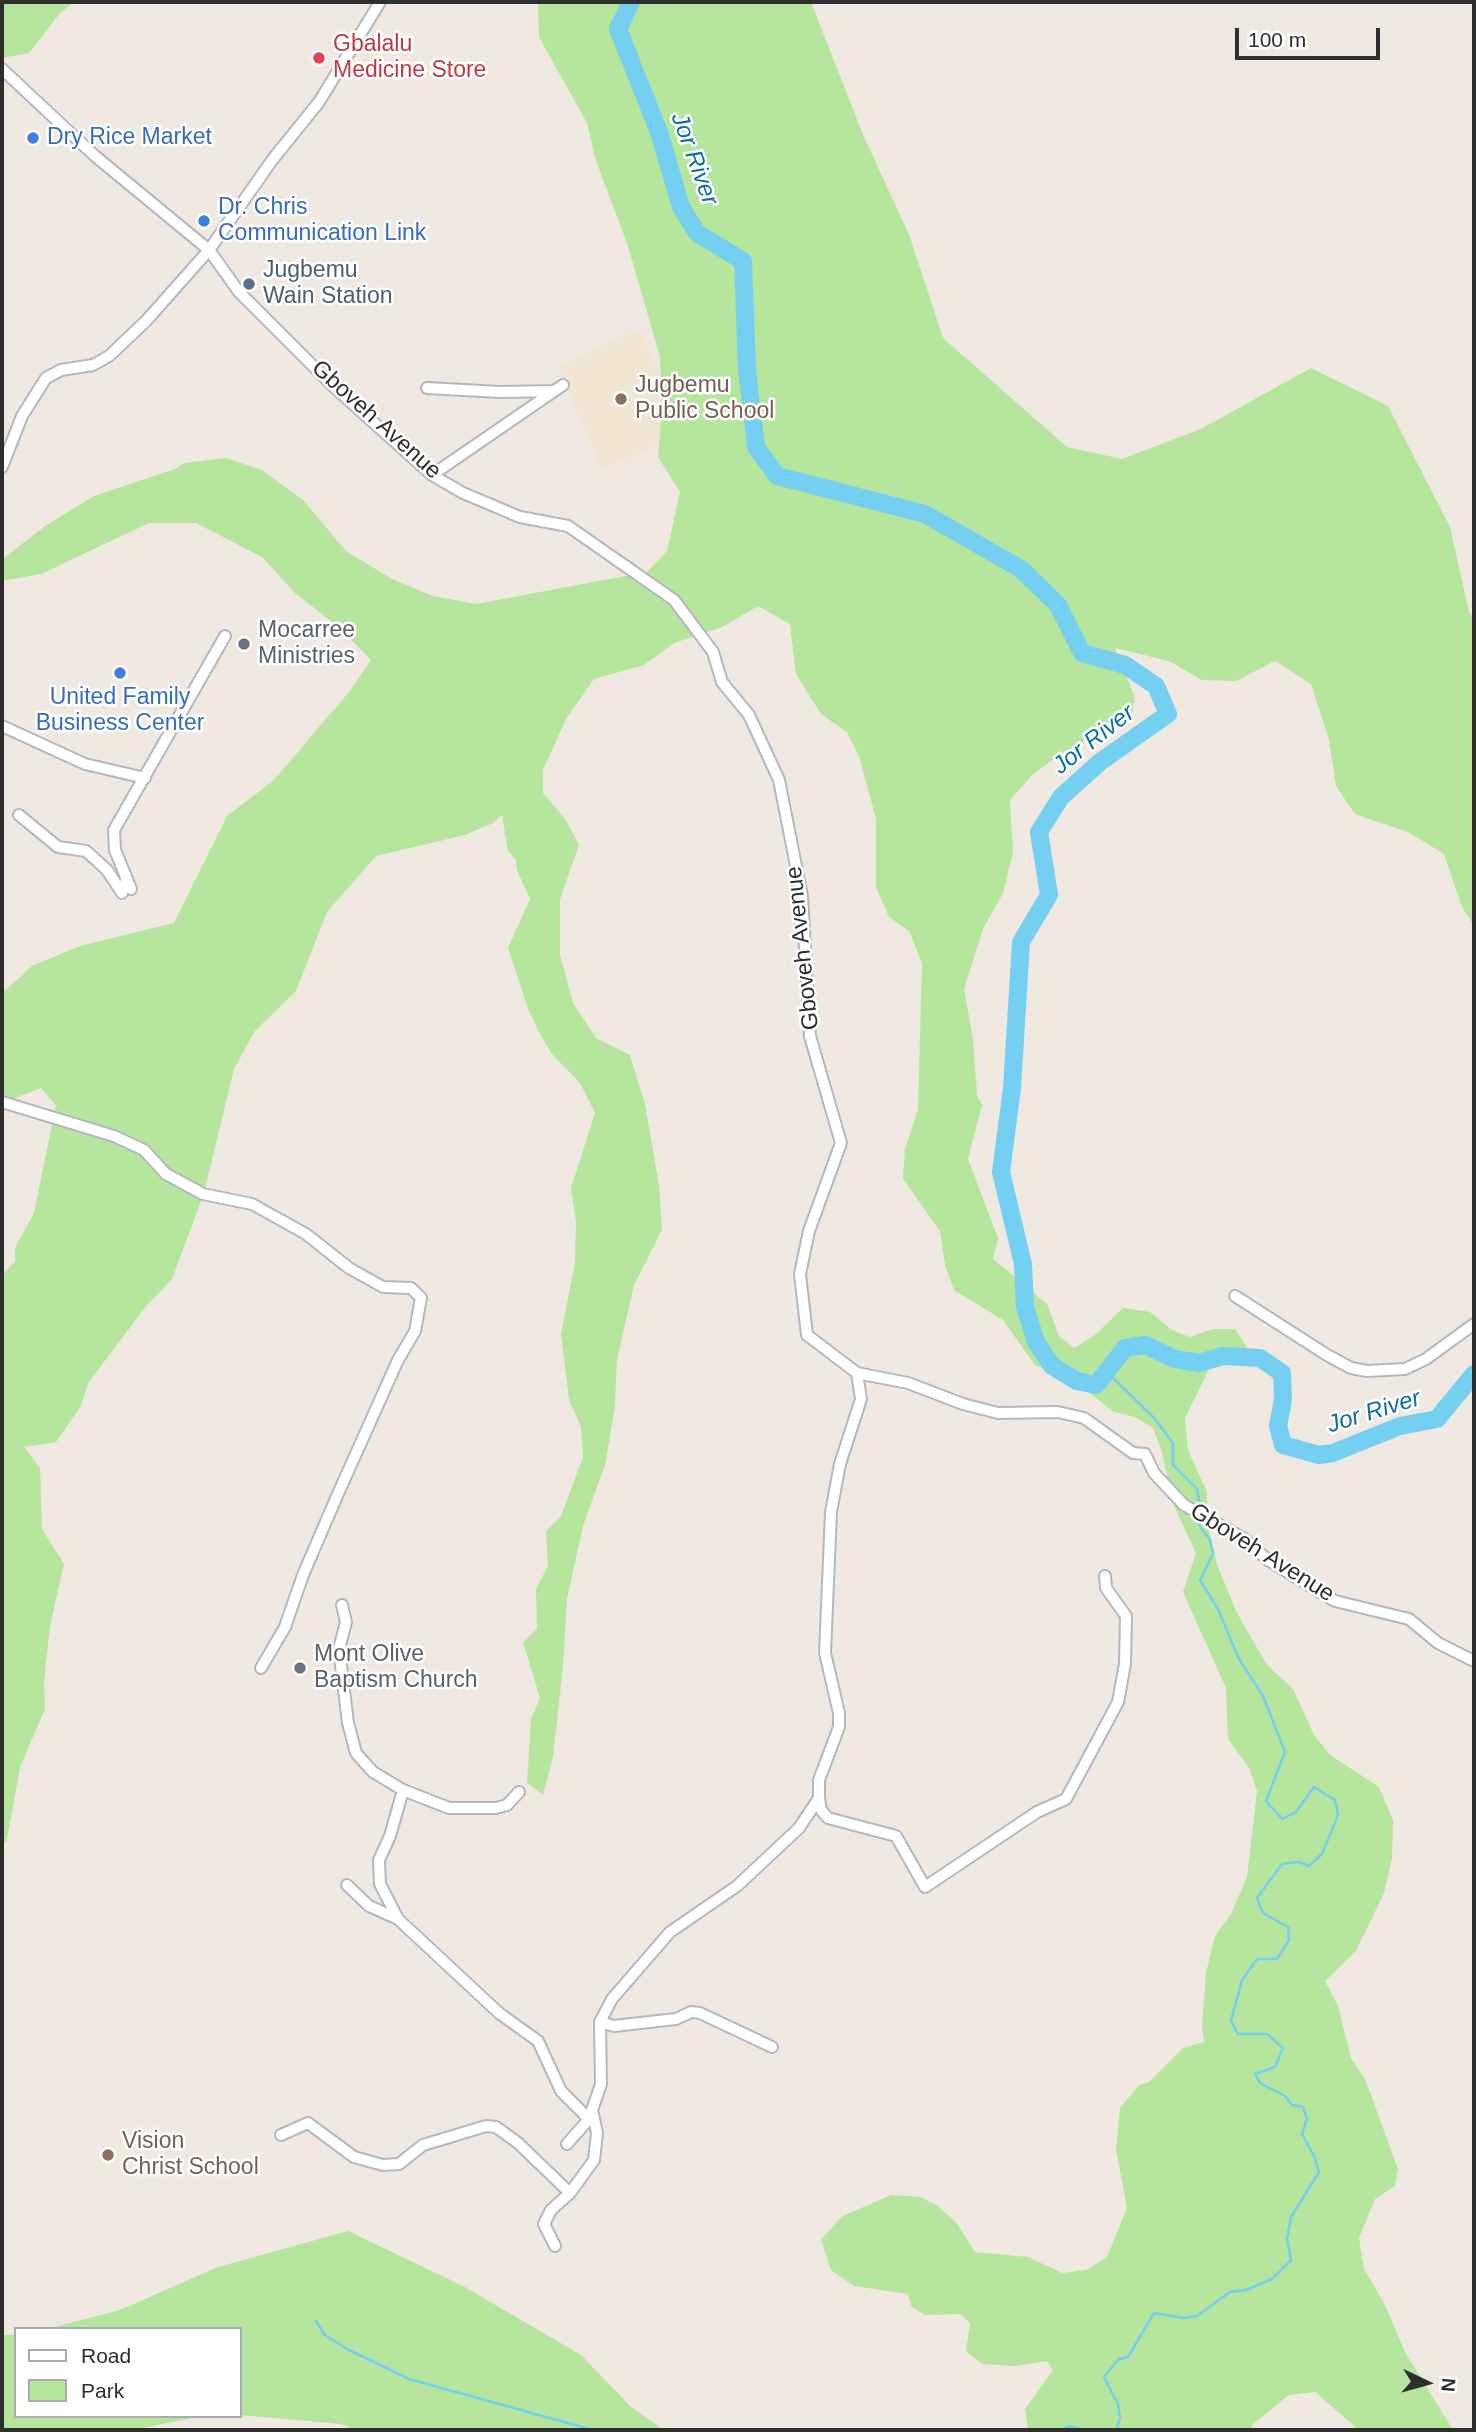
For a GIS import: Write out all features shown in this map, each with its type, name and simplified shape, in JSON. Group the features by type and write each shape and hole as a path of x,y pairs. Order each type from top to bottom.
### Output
{"street":[{"path":"2,467 22,416 46,378 61,370 93,365 109,356 146,321 209,250 272,159 318,102 380,2"},
{"name":"Gboveh Avenue","path":"2,69 95,156 209,250 239,292 333,386 432,475 463,493 520,517 568,526 674,600 713,652 722,682 749,715 779,780 802,897 810,1036 841,1143 809,1231 800,1273 807,1335 857,1373 908,1383 962,1404 998,1413 1058,1412 1084,1418 1133,1453 1145,1454 1154,1472 1184,1505 1243,1538 1268,1560 1335,1601 1409,1619 1438,1643 1474,1661"},
{"path":"427,388 500,392 558,388 432,475"},
{"path":"19,815 58,847 86,851 107,870 122,893 128,885 115,850 114,830 225,636"},
{"path":"2,726 85,764 145,778"},
{"path":"2,1102 114,1136 144,1150 166,1174 203,1194 252,1204 306,1234 349,1268 383,1287 400,1285 418,1292 421,1309 415,1331 398,1360 312,1553 285,1628 261,1668"},
{"path":"1235,1296 1327,1355 1352,1368 1367,1371 1405,1369 1426,1359 1474,1324"},
{"path":"857,1373 860,1399 840,1464 831,1512 825,1653 839,1713 839,1727 820,1780 821,1810 828,1818 896,1836 925,1887 1037,1812 1066,1799 1118,1702 1125,1664 1126,1616 1107,1588 1105,1576"},
{"path":"342,1605 346,1622 340,1648 348,1723 356,1753 373,1772 403,1790 449,1808 471,1809 507,1805 519,1792"},
{"path":"398,1919 380,1884 379,1860 390,1836 403,1790"},
{"path":"567,2144 589,2119 601,2084 600,2022 612,1999 670,1932 737,1886 800,1828 819,1798"},
{"path":"347,1885 369,1906 398,1919 499,2013 538,2041 561,2091 589,2119"},
{"path":"600,2022 614,2026 676,2019 691,2012 699,2012 772,2048"},
{"path":"555,2246 544,2224 551,2210 570,2193 594,2160 597,2133 592,2106"},
{"path":"281,2135 308,2123 354,2157 383,2165 400,2164 424,2145 486,2126 496,2127 518,2143 570,2193"}],"shaded area":[{"name":"Jugbemu Public School","path":"640,329 685,433 602,469 558,366"}],"green space":[{"path":"2,2 74,2 60,13 29,53 2,58"},
{"path":"538,2 811,2 864,137 910,237 943,338 1067,447 1122,459 1201,429 1311,368 1388,406 1450,527 1469,612 1474,619 1474,926 1462,907 1444,854 1408,832 1355,814 1336,786 1329,740 1311,684 1275,661 1236,681 1202,680 1169,661 1115,648 1135,698 1130,723 1101,732 1059,755 1032,775 1010,800 1013,853 1003,893 983,929 964,989 973,1039 977,1095 982,1105 968,1159 998,1238 993,1259 1047,1304 1059,1336 1074,1348 1095,1335 1123,1308 1150,1312 1172,1330 1190,1337 1213,1329 1235,1329 1253,1357 1214,1359 1185,1418 1188,1450 1207,1492 1207,1523 1218,1567 1237,1613 1267,1665 1293,1689 1314,1735 1330,1755 1379,1787 1393,1820 1392,1858 1384,1893 1356,1951 1325,1981 1338,2006 1351,2058 1365,2079 1398,2169 1395,2186 1375,2199 1359,2238 1364,2269 1385,2305 1405,2352 1453,2430 1359,2430 1315,2392 1289,2395 1253,2424 1250,2430 1028,2430 1025,2409 1053,2370 1047,2361 1014,2366 982,2364 966,2351 970,2323 960,2314 925,2315 911,2306 908,2294 854,2286 831,2270 821,2240 841,2217 891,2195 920,2197 936,2205 956,2222 975,2252 1028,2257 1062,2273 1086,2270 1107,2257 1127,2208 1116,2150 1120,2108 1139,2085 1149,2082 1183,2048 1204,2042 1202,2027 1206,1973 1215,1936 1231,1914 1247,1877 1257,1791 1249,1768 1228,1739 1226,1688 1183,1592 1196,1553 1174,1506 1161,1449 1153,1428 1135,1417 1114,1412 1074,1381 1035,1365 1003,1320 954,1290 945,1265 940,1231 903,1179 905,1149 918,1109 922,963 909,931 889,917 876,887 876,819 859,756 847,732 821,714 796,674 790,624 758,606 722,627 674,643 644,665 594,679 566,719 543,770 543,793 566,820 579,845 560,899 560,955 573,1003 596,1038 630,1055 645,1104 659,1185 662,1230 634,1285 617,1360 615,1406 605,1465 583,1526 567,1599 553,1757 543,1795 527,1783 531,1719 540,1698 523,1642 537,1629 536,1589 548,1566 546,1531 561,1516 583,1457 581,1427 569,1400 561,1334 575,1263 576,1222 571,1188 595,1113 580,1083 552,1054 541,1036 528,1009 508,948 530,899 517,870 516,859 508,851 502,815 493,823 465,835 376,856 327,912 296,991 255,1031 234,1069 204,1193 172,1279 147,1305 88,1383 81,1406 56,1442 24,1447 40,1468 42,1529 64,1564 50,1626 44,1681 45,1709 20,1767 7,1840 2,1846 2,1276 15,1261 15,1248 34,1213 56,1105 41,1088 2,1103 2,990 6,990 32,966 80,946 174,923 227,816 274,780 349,692 371,660 340,628 295,593 262,557 196,523 149,523 41,574 2,581 4,558 45,526 94,496 175,469 184,463 226,458 262,470 303,500 346,551 392,579 433,596 476,604 647,572 667,551 680,492 658,457 662,412 660,357 627,243 595,158 587,123 539,37"},
{"path":"348,2231 463,2286 581,2355 630,2406 664,2430 355,2430 341,2424 242,2415 242,2327 55,2327 120,2310 218,2267"},
{"path":"2,2335 14,2335 14,2418 191,2418 134,2430 2,2430"}],"waterway":[{"name":"Jor River","path":"631,2 618,29 659,132 681,207 697,233 743,261 747,369 756,447 777,476 925,514 1021,569 1058,605 1082,653 1125,665 1156,686 1168,714 1100,762 1061,797 1039,832 1049,895 1021,942 1012,1088 1001,1172 1023,1264 1025,1307 1036,1342 1052,1366 1077,1381 1096,1385 1125,1348 1145,1345 1175,1359 1199,1363 1223,1356 1260,1358 1282,1373 1283,1399 1278,1426 1283,1445 1319,1455 1333,1453 1400,1426 1437,1419 1474,1374"},
{"path":"1096,1385 1106,1371 1154,1418 1173,1443 1173,1465 1197,1489 1201,1511"},
{"path":"1116,2430 1120,2418 1118,2404 1104,2377 1119,2359 1128,2357 1154,2313 1183,2318 1197,2316 1230,2292 1246,2290 1272,2279 1291,2260 1287,2239 1291,2217 1319,2172 1302,2134 1307,2119 1303,2107 1292,2105 1285,2096 1260,2083 1255,2074 1275,2067 1283,2048 1267,2034 1238,2034 1231,2021 1242,1980 1257,1959 1277,1959 1289,1940 1288,1927 1263,1913 1257,1898 1282,1864 1299,1862 1309,1866 1322,1854 1338,1815 1335,1800 1314,1787 1296,1812 1282,1819 1266,1801 1285,1752 1263,1696 1239,1659 1218,1609 1200,1580 1213,1554 1210,1540 1194,1518 1196,1515"},
{"path":"316,2321 325,2335 347,2349 409,2379 593,2430"},
{"path":"1061,2430 1069,2426 1085,2430"}],"place":[{"name":"Gbalalu Medicine Store","path":"319,58"},
{"name":"Dry Rice Market","path":"33,138"},
{"name":"Dr. Chris Communication Link","path":"204,221"},
{"name":"Jugbemu Wain Station","path":"249,284"},
{"name":"Jugbemu Public School","path":"621,399"},
{"name":"Mocarree Ministries","path":"244,644"},
{"name":"United Family Business Center","path":"120,673"},
{"name":"Mont Olive Baptism Church","path":"300,1668"},
{"name":"Vision Christ School","path":"108,2155"}]}
